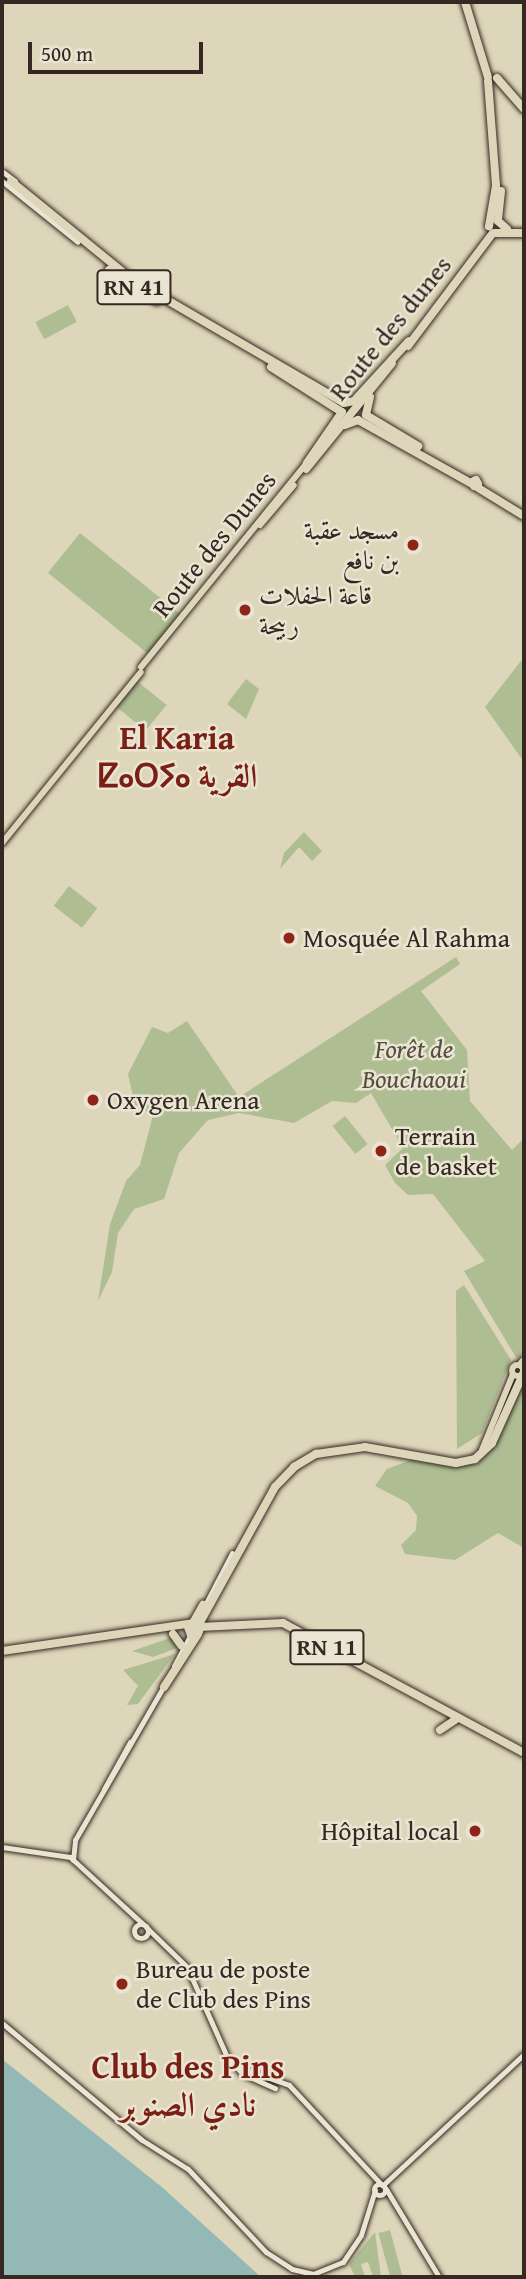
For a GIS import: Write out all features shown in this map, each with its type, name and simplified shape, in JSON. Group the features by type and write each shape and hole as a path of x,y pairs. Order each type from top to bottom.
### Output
{"highway":[{"path":"361,399 393,363 494,232 498,221 499,176 492,79 467,2"},
{"path":"492,79 524,108"},
{"path":"492,79 496,182 494,232"},
{"name":"RN 41","path":"5,177 136,289 275,368"},
{"name":"RN 41","path":"5,177 101,257 275,368"},
{"path":"494,232 524,231"},
{"name":"Route des dunes","path":"321,448 494,232"},
{"path":"275,368 349,403 409,341"},
{"path":"393,363 364,411 524,514"},
{"path":"275,368 342,412 306,466"},
{"path":"306,466 353,419 410,446 475,483"},
{"name":"Route des Dunes","path":"306,466 321,448"},
{"path":"234,1554 275,1487 310,1457 379,1447 464,1463 480,1457 494,1439 521,1368"},
{"path":"163,1686 275,1481 311,1453 373,1443 459,1459 481,1451 521,1368"},
{"name":"RN 11","path":"2,1653 196,1627 283,1623 524,1753"},
{"name":"RN 11","path":"2,1653 173,1634 196,1627"},
{"path":"173,1634 181,1645"},
{"path":"444,1712 439,1728 458,1718"}],"main road":[{"name":"Route des Dunes","path":"2,841 306,466"},
{"path":"71,1858 80,1832 196,1627"},
{"path":"2,1847 71,1858 187,1967 215,2036 238,2067 275,2088"},
{"path":"129,1912 134,1930 142,1937 145,1926"},
{"path":"134,1930 145,1926"},
{"path":"2,2023 142,2140 188,2169 285,2266 313,2274 338,2266 357,2244 371,2202 381,2190 524,2055"},
{"path":"238,2067 277,2078 300,2102 393,2203 439,2277"}],"green space":[{"path":"68,305 77,322 44,339 35,322"},
{"path":"80,533 181,615 149,654 48,573"},
{"path":"524,657 524,762 485,707"},
{"path":"246,679 259,689 246,719 227,704"},
{"path":"137,681 167,705 146,731 116,707"},
{"path":"304,832 322,851 312,861 299,847 280,869 284,853"},
{"path":"69,886 97,908 82,928 54,906"},
{"name":"Forêt de Bouchaoui","path":"456,957 460,964 421,991 467,1050 470,1101 512,1150 524,1138 524,1353 517,1359 464,1271 485,1261 433,1194 408,1195 395,1183 385,1165 403,1148 371,1093 356,1103 332,1101 294,1123 239,1113 208,1120 179,1153 164,1199 134,1209 118,1233 112,1272 98,1301 110,1224 126,1181 140,1165 153,1115 135,1105 128,1074 152,1027 168,1033 187,1021 239,1097"},
{"path":"345,1116 368,1144 355,1154 333,1126"},
{"path":"464,1285 511,1360 482,1433 457,1449 456,1291"},
{"path":"524,1380 524,1548 498,1533 455,1560 405,1554 401,1545 416,1530 417,1516 408,1503 375,1486 387,1469 421,1456 440,1461 482,1457"},
{"path":"173,1637 177,1648 153,1657 132,1651"},
{"path":"175,1654 138,1704 127,1705 138,1686 123,1670"},
{"path":"390,2230 403,2277 390,2277 378,2233"},
{"path":"375,2232 381,2277 373,2277 368,2262 361,2264 365,2277 355,2277 349,2264"}],"water":[{"path":"2,2059 163,2188 261,2277 2,2277"}],"tunnel":[{"path":"2,175 11,181"},
{"path":"515,1379 522,1363"}],"place":[{"name":"مسجد عقبة بن نافع","path":"413,545"},
{"name":"قاعة الحفلات ربيحة","path":"245,610"},
{"name":"Mosquée Al Rahma","path":"289,938"},
{"name":"Oxygen Arena","path":"93,1100"},
{"name":"Terrain de basket","path":"381,1151"},
{"name":"Hôpital local","path":"475,1831"},
{"name":"Bureau de poste de Club des Pins","path":"122,1984"}],"district":[{"name":"El Karia ⵇⴰⵔⵢⴰ القرية","path":"177,757"},
{"name":"Club des Pins نادي الصنوبر","path":"188,2086"}]}
